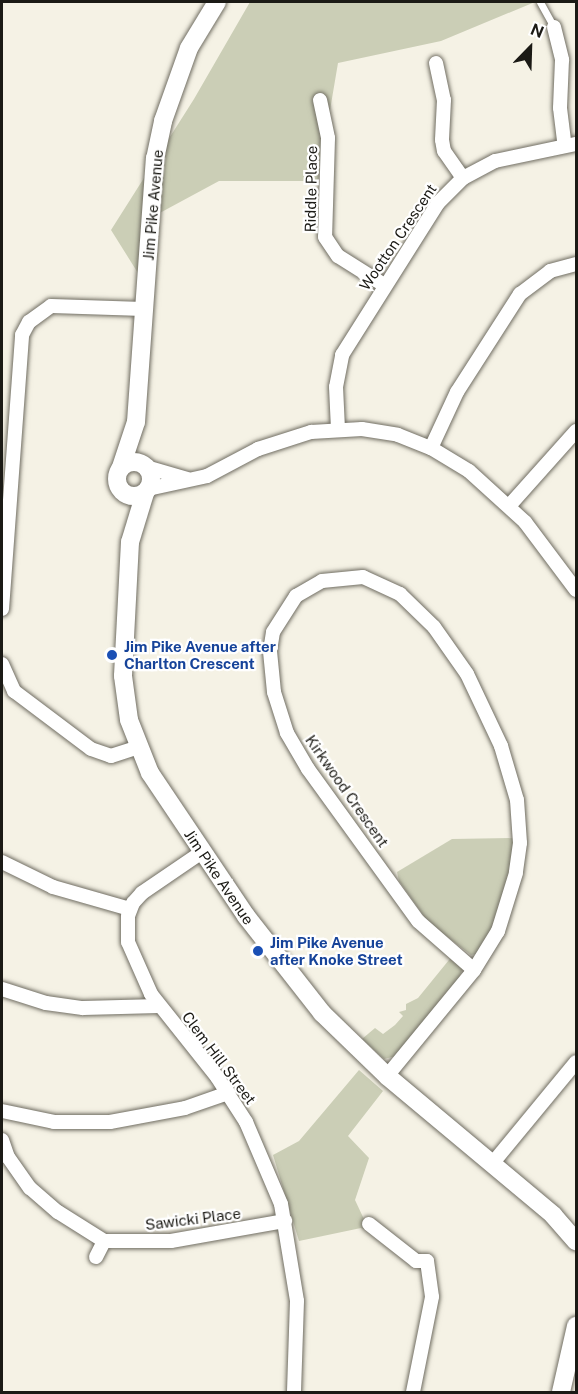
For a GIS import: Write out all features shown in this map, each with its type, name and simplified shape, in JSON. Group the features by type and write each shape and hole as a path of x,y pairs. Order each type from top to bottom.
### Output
{"street":[{"name":"Jim Pike Avenue","path":"121,467 136,422 155,159 163,121 185,57 217,2"},
{"path":"554,27 562,60 560,108 571,145"},
{"path":"436,63 444,100 444,151 463,178"},
{"name":"Riddle Place","path":"320,100 328,138 325,237 338,256 384,285"},
{"name":"Wootton Crescent","path":"338,429 336,387 342,356 384,285 438,203 463,178 495,161 571,145"},
{"path":"431,448 457,392 520,294 550,271 576,264"},
{"path":"2,609 22,335 29,322 51,306 144,309"},
{"name":"Jim Pike Avenue","path":"136,422 145,466"},
{"path":"189,480 129,462 121,467 116,482 125,494 135,497 146,491 207,476 284,439 338,429 390,433 431,448 469,471 509,506 576,590"},
{"path":"509,506 576,431"},
{"path":"145,466 151,480 146,491"},
{"name":"Jim Pike Avenue","path":"132,532 146,491"},
{"name":"Jim Pike Avenue","path":"125,494 132,532 123,676 138,747 160,789 282,966 322,1013 387,1076 553,1215 576,1241"},
{"name":"Kirkwood Crescent","path":"387,1076 474,970 498,931 516,873 520,843 517,800 501,746 467,674 434,627 400,594 363,577 322,581 296,596 273,632 270,651 274,692 288,733 308,769 418,921 474,970"},
{"path":"2,664 14,691 91,749 111,756 138,747"},
{"path":"2,862 53,887 130,909 142,893 202,852"},
{"name":"Clem Hill Street","path":"130,909 128,942 138,969 159,1006 228,1093 262,1153 285,1221 297,1300 294,1392"},
{"path":"2,989 46,1003 83,1008 159,1006"},
{"path":"492,1164 576,1062"},
{"path":"2,1111 54,1122 110,1122 185,1108 228,1093"},
{"path":"2,1140 8,1157 30,1188 97,1237 96,1257"},
{"name":"Jim Pike Avenue","path":"553,1215 576,1226"},
{"name":"Sawicki Place","path":"97,1237 171,1241 285,1221"},
{"path":"369,1224 416,1261 427,1261 432,1297 413,1392"},
{"path":"561,1392 569,1374 576,1326"}],"lane":[{"path":"540,2 554,27"}],"green space":[{"path":"250,2 535,2 441,41 338,63 318,181 219,181 156,215 153,297 111,230 194,99"},
{"path":"517,838 511,878 496,923 481,953 471,955 428,922 399,881 397,872 452,839"},
{"path":"453,955 463,966 459,980 396,1056 384,1059 362,1039 375,1028 383,1034 395,1025 403,1016 399,1012 406,1010 406,1004 418,998"},
{"path":"359,1070 383,1091 348,1136 369,1158 355,1200 370,1232 361,1228 299,1241 273,1155 299,1141"}],"place":[{"name":"Jim Pike Avenue after Charlton Crescent","path":"112,655"},
{"name":"Jim Pike Avenue after Knoke Street","path":"258,951"}]}
